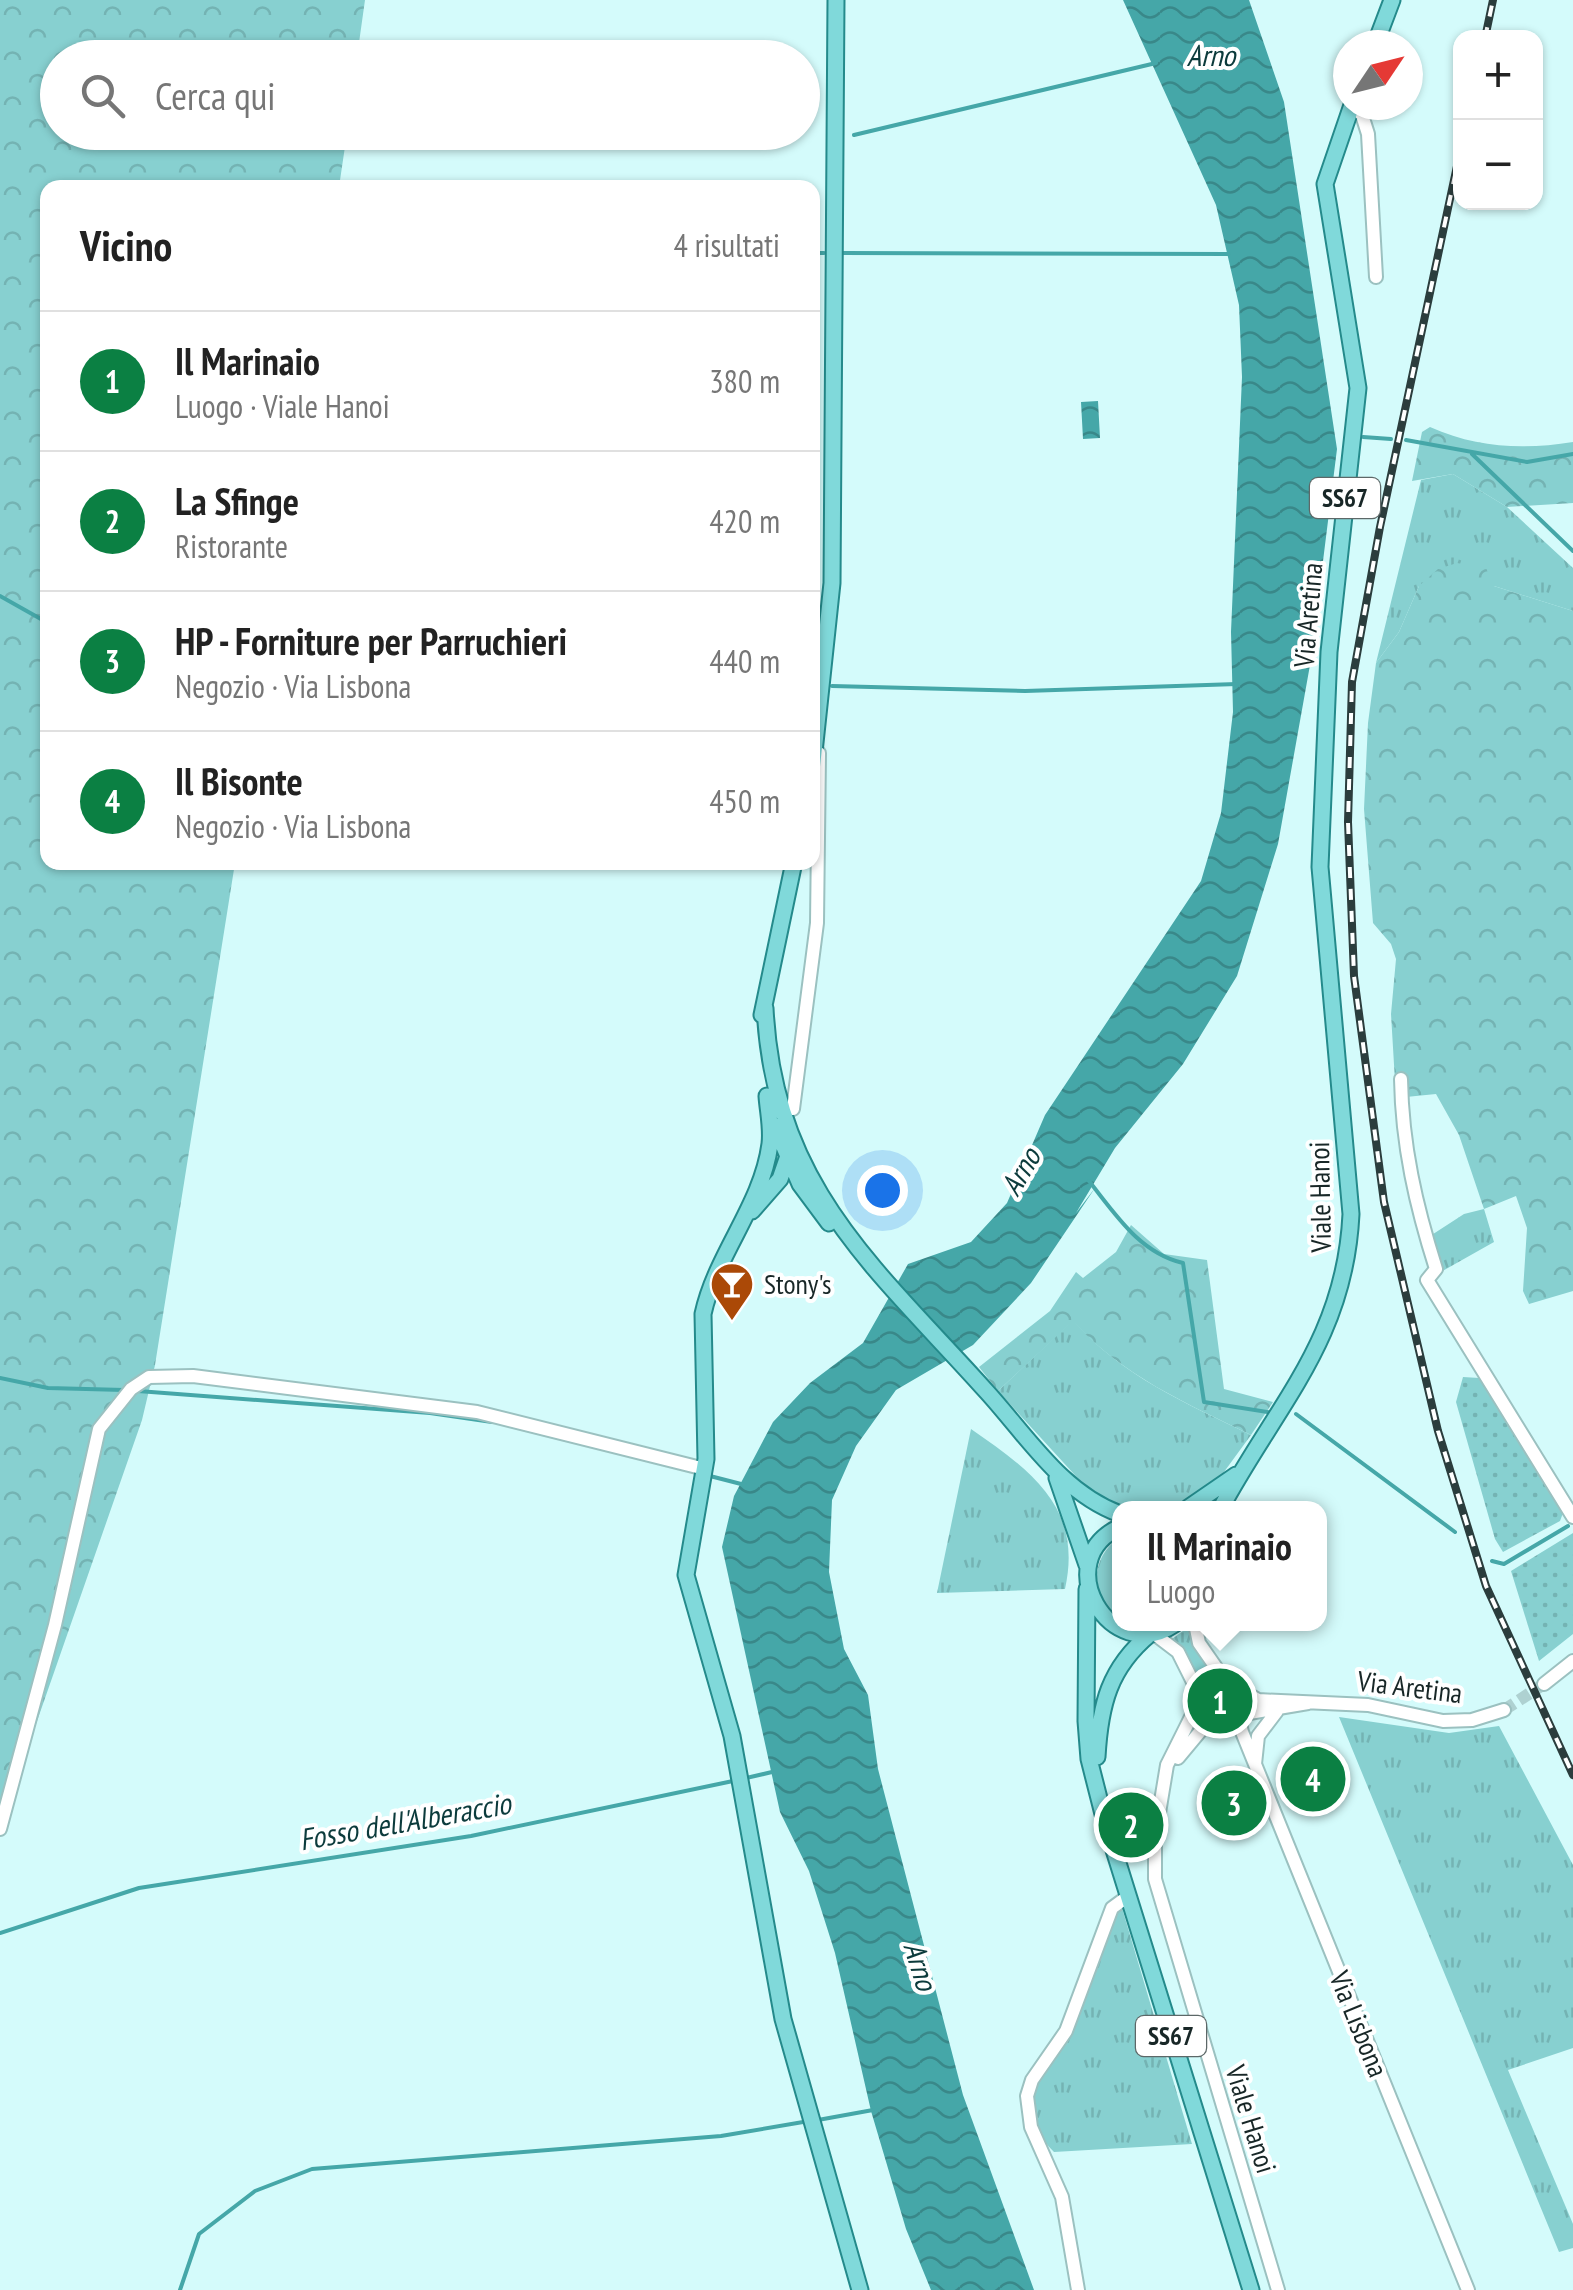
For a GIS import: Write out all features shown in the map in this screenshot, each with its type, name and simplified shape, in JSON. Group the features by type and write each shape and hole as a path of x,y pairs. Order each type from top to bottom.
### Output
{"main road":[{"path":"820,706 832,583 836,0"},
{"path":"1381,30 1392,0"},
{"name":"Via Aretina","path":"1322,898 1329,652 1358,388 1325,184 1347,120"},
{"path":"766,1184 771,1137 760,1045 792,870"},
{"name":"Viale Hanoi","path":"1225,1501 1306,1371 1327,1330 1350,1249 1351,1214 1322,898"},
{"path":"764,1008 768,1053 787,1126 811,1179 857,1252"},
{"path":"766,1096 788,1160 824,1218"},
{"path":"787,1126 788,1160 811,1179"},
{"path":"788,1160 772,1163 766,1184 708,1292 704,1314 705,1469 686,1574 732,1736 782,2018 860,2290"},
{"path":"766,1184 788,1186 824,1218 988,1393 1050,1466 1100,1506 1112,1511"},
{"path":"1050,1466 1073,1515 1088,1567 1093,1605 1112,1623"},
{"name":"Viale Hanoi","path":"1198,1501 1242,1469"},
{"path":"1088,1567 1102,1540 1112,1533"},
{"name":"SS67","path":"1088,1589 1086,1720 1096,1781 1128,1897 1251,2290"},
{"path":"1134,1631 1159,1631"},
{"name":"SS67","path":"1096,1781 1098,1734 1112,1677 1130,1651 1152,1634"}],"street":[{"path":"1364,120 1368,134 1376,277"},
{"path":"793,1109 818,923 818,870"},
{"path":"1401,1079 1402,1124 1412,1182 1436,1269 1427,1280 1573,1517"},
{"path":"0,1829 55,1625 100,1429 131,1389 148,1377 192,1376 477,1412 705,1469"},
{"path":"1197,1631 1199,1644 1224,1679 1239,1690 1243,1701 1238,1715"},
{"path":"1152,1634 1178,1652 1214,1723"},
{"path":"1544,1684 1573,1661"},
{"path":"1198,1698 1209,1681 1224,1679"},
{"name":"Via Aretina","path":"1239,1690 1258,1700 1368,1705 1455,1721 1504,1710"},
{"name":"Viale Hanoi","path":"1198,1698 1172,1752 1155,1837 1155,1878 1278,2290"},
{"name":"Via Aretina","path":"1238,1715 1308,1703"},
{"path":"1252,1765 1258,1736 1278,1710"},
{"name":"Viale Hanoi","path":"1164,1787 1184,1747 1214,1723 1238,1715"},
{"name":"Via Lisbona","path":"1238,1715 1252,1765 1468,2290"},
{"name":"Via Lisbona","path":"1214,1723 1252,1765"},
{"path":"1078,2290 1062,2197 1032,2127 1027,2096 1032,2080 1066,2031 1112,1908 1128,1897"}],"green space":[{"path":"0,0 365,0 359,40 40,40 40,150 344,150 340,180 40,180 40,870 234,870 155,1365 142,1420 5,1813 0,1813"},
{"path":"1430,427 1500,445 1573,442 1573,503 1507,507 1453,474 1412,481 1422,432"},
{"path":"1453,474 1507,507 1573,568 1573,611 1494,586 1419,586 1399,632 1376,663 1421,480"},
{"path":"1457,563 1486,568 1494,586 1573,611 1573,1291 1529,1304 1523,1291 1527,1228 1516,1196 1484,1209 1459,1135 1436,1094 1396,1098 1391,1014 1396,959 1391,944 1373,923 1364,809 1368,723 1376,663 1399,632 1419,586 1438,569"},
{"path":"1484,1209 1494,1242 1439,1273 1427,1238 1464,1214"},
{"path":"1131,1225 1164,1254 1207,1260 1224,1389 1273,1402 1251,1435 1134,1373 1073,1321 998,1391 979,1367 1050,1311 1076,1272 1083,1278 1116,1252"},
{"path":"1073,1320 1133,1373 1251,1435 1213,1487 1182,1501 1112,1502 1095,1497 998,1391"},
{"path":"1463,1377 1479,1378 1563,1513 1560,1521 1503,1552 1495,1539 1456,1402"},
{"path":"971,1429 1014,1460 1048,1494 1066,1536 1069,1561 1065,1589 937,1593"},
{"path":"1573,1533 1573,1634 1539,1661 1511,1571"},
{"path":"1110,1546 1112,1612 1098,1589 1097,1578 1098,1567"},
{"path":"1183,1631 1194,1631 1212,1672 1200,1678 1172,1639"},
{"path":"1220,1688 1230,1692 1234,1702 1230,1712 1220,1716 1210,1712 1206,1702 1210,1692"},
{"path":"1339,1717 1449,1733 1499,1726 1573,1865 1573,2048 1508,2070 1573,2224 1573,2248 1559,2252"},
{"path":"1122,1908 1192,2144 1054,2152 1035,2119 1037,2082 1114,1912"}],"water":[{"name":"Arno","path":"1123,0 1249,0 1284,102 1337,449 1310,665 1278,844 1237,976 1183,1064 1115,1148 1076,1213 1095,1188 1031,1283 973,1345 896,1390 856,1446 832,1500 829,1572 844,1649 868,1695 878,1769 963,2095 1034,2290 931,2290 906,2229 871,2111 835,1953 809,1871 780,1812 722,1547 734,1496 773,1422 810,1383 863,1343 908,1264 971,1242 1007,1203 1045,1115 1201,881 1221,813 1233,712 1231,632 1242,377 1239,305 1216,205"},
{"path":"1098,401 1100,438 1083,439 1081,402"}],"waterway":[{"path":"854,135 1156,63"},
{"path":"843,253 1229,254"},
{"path":"1363,437 1391,439"},
{"path":"1406,440 1527,462 1573,454"},
{"path":"1472,454 1573,551"},
{"path":"0,596 40,618"},
{"path":"832,686 1025,691 1237,684"},
{"path":"1089,1181 1141,1242 1183,1263 1204,1402 1274,1413"},
{"path":"0,1378 48,1388 124,1390"},
{"path":"138,1391 430,1413 492,1422"},
{"path":"1296,1414 1455,1532"},
{"path":"710,1476 745,1485"},
{"path":"1492,1561 1504,1564 1568,1526"},
{"name":"Fosso dell'Alberaccio","path":"742,1779 772,1772"},
{"name":"Fosso dell'Alberaccio","path":"0,1933 139,1888 471,1836 733,1781"},
{"path":"818,2120 873,2110"},
{"path":"180,2290 199,2234 255,2191 312,2169 721,2136 809,2121"}],"tunnel":[{"path":"1504,1710 1544,1684"}],"railway":[{"path":"1487,30 1493,0"},
{"path":"1453,185 1380,527 1352,682 1348,822 1354,976 1384,1202 1438,1431 1486,1586 1573,1775"}],"place":[{"name":"Stony's","path":"732,1322"},
{"name":"Il Marinaio","path":"1220,1701"},
{"name":"Il Bisonte","path":"1313,1779"},
{"name":"HP - Forniture per Parruchieri","path":"1234,1803"},
{"name":"La Sfinge","path":"1131,1825"}]}
